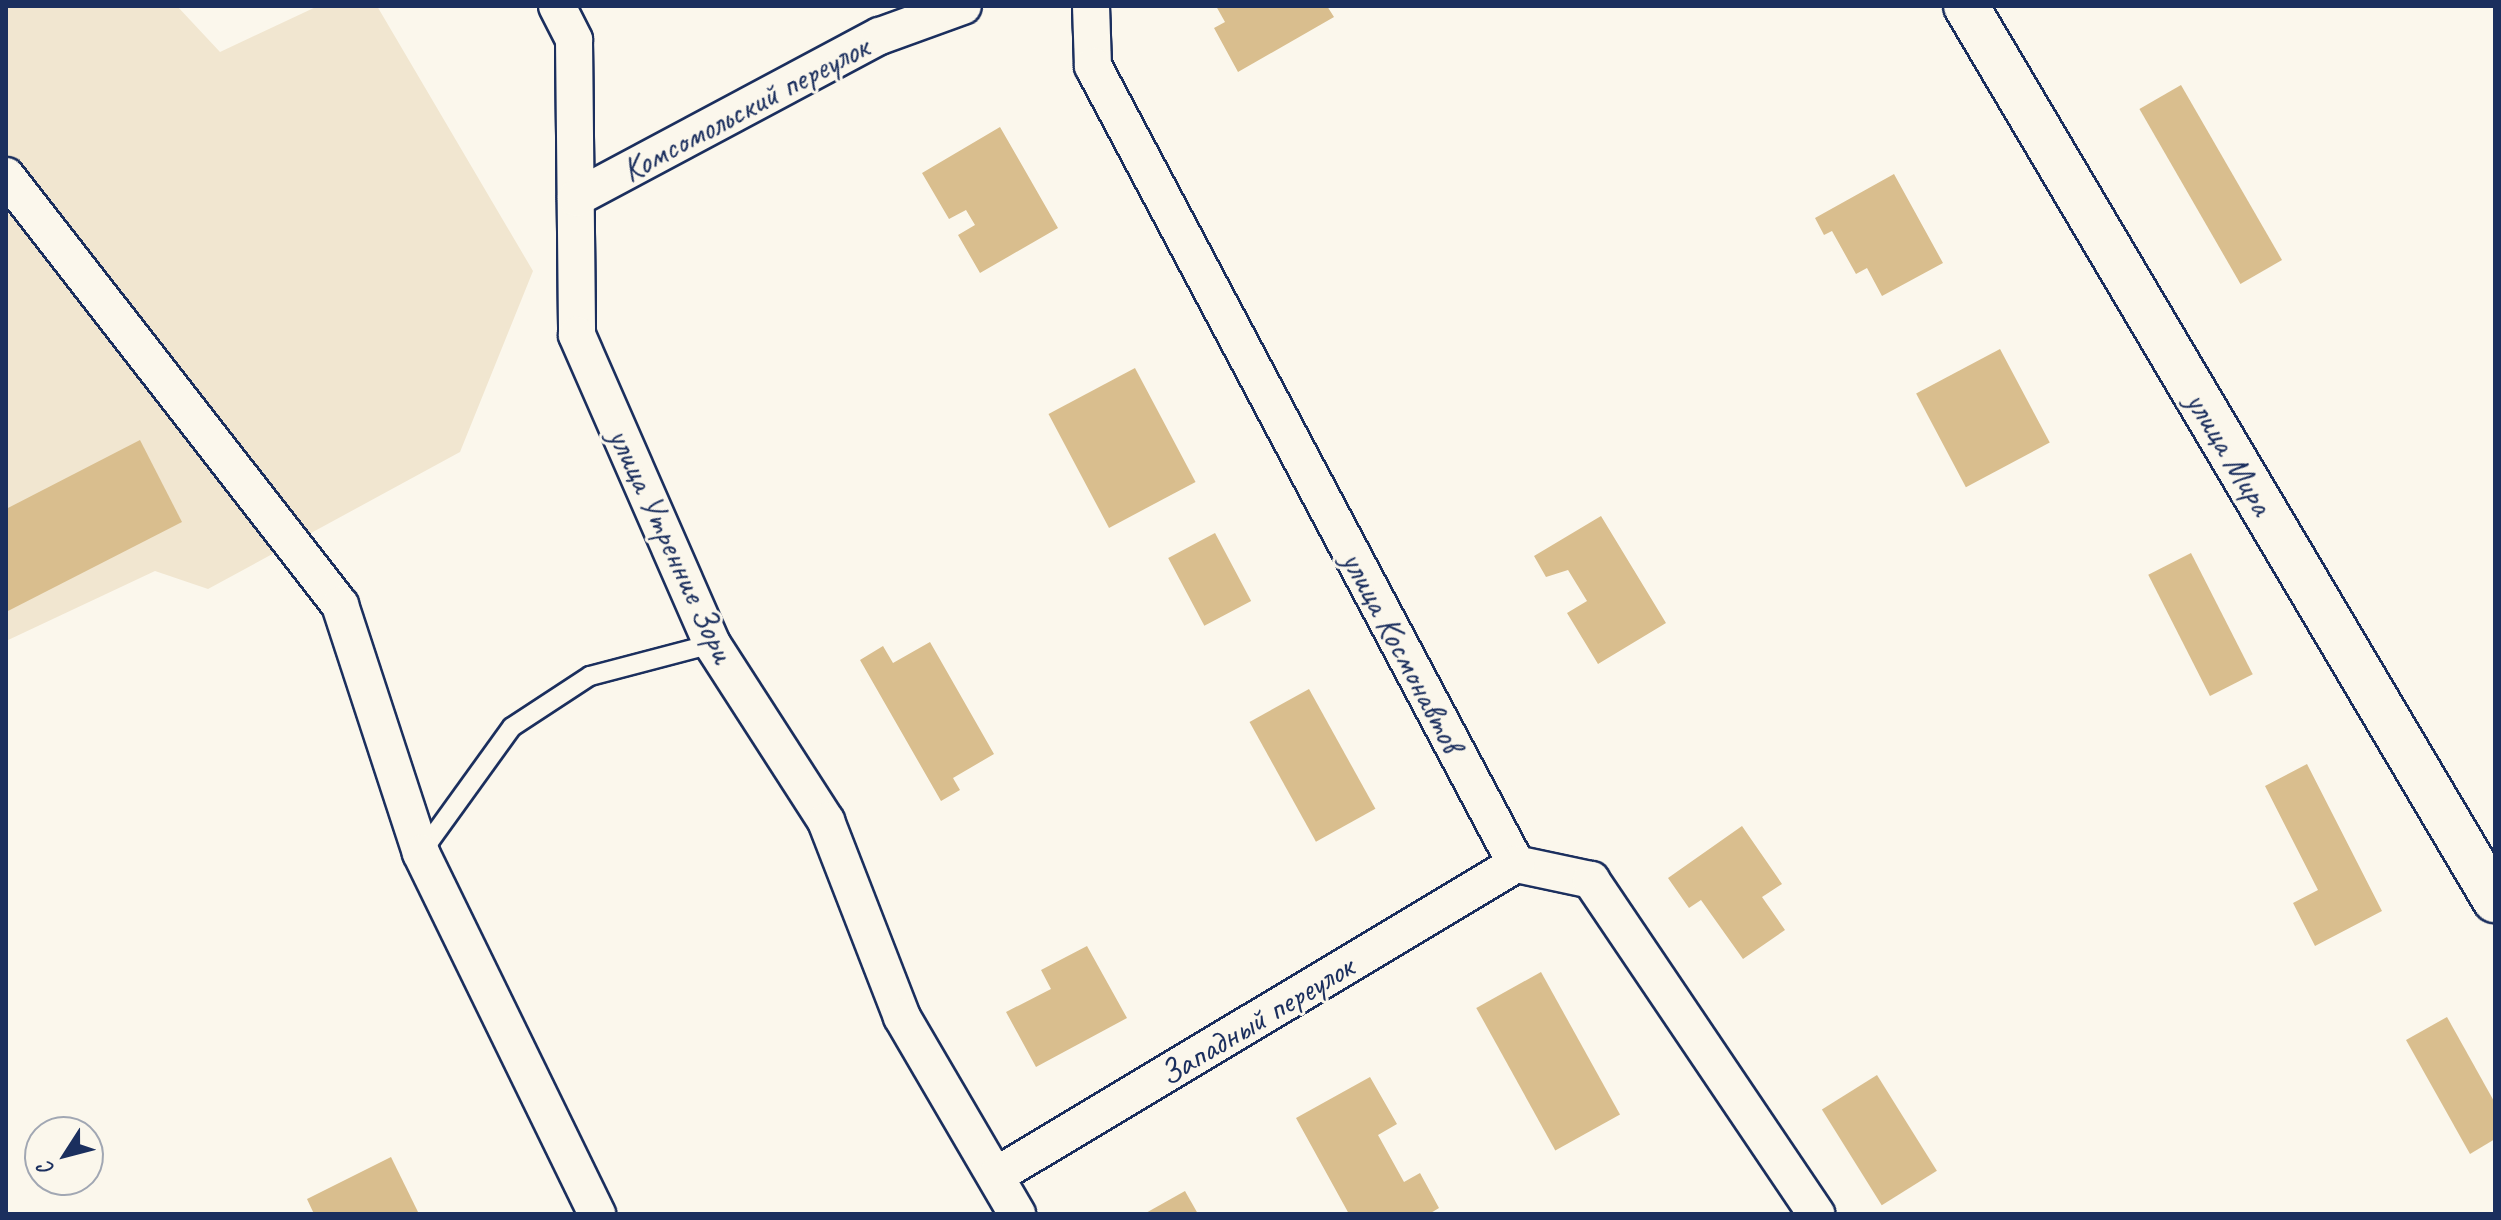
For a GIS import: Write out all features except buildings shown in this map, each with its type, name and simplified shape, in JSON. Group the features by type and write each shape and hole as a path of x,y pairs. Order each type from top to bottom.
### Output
{"street":[{"name":"улица Утренние Зори","path":"557,6 574,40 577,335 712,644 826,821 902,1017 1017,1214"},
{"name":"Комсомольский переулок","path":"576,198 880,36 963,6"},
{"name":"улица Космонавтов","path":"1091,6 1093,66 1516,864"},
{"name":"улица Мира","path":"1966,6 2495,900"},
{"path":"6,176 340,605 421,853 597,1214"},
{"name":"Западный переулок","path":"997,1175 1516,864"},
{"path":"1516,864 1591,880 1816,1214"}],"lane":[{"path":"421,853 512,727 590,676 712,644"}],"shaded area":[{"path":"6,6 177,6 220,52 318,6 377,6 533,271 460,452 208,589 155,571 6,641"}]}
